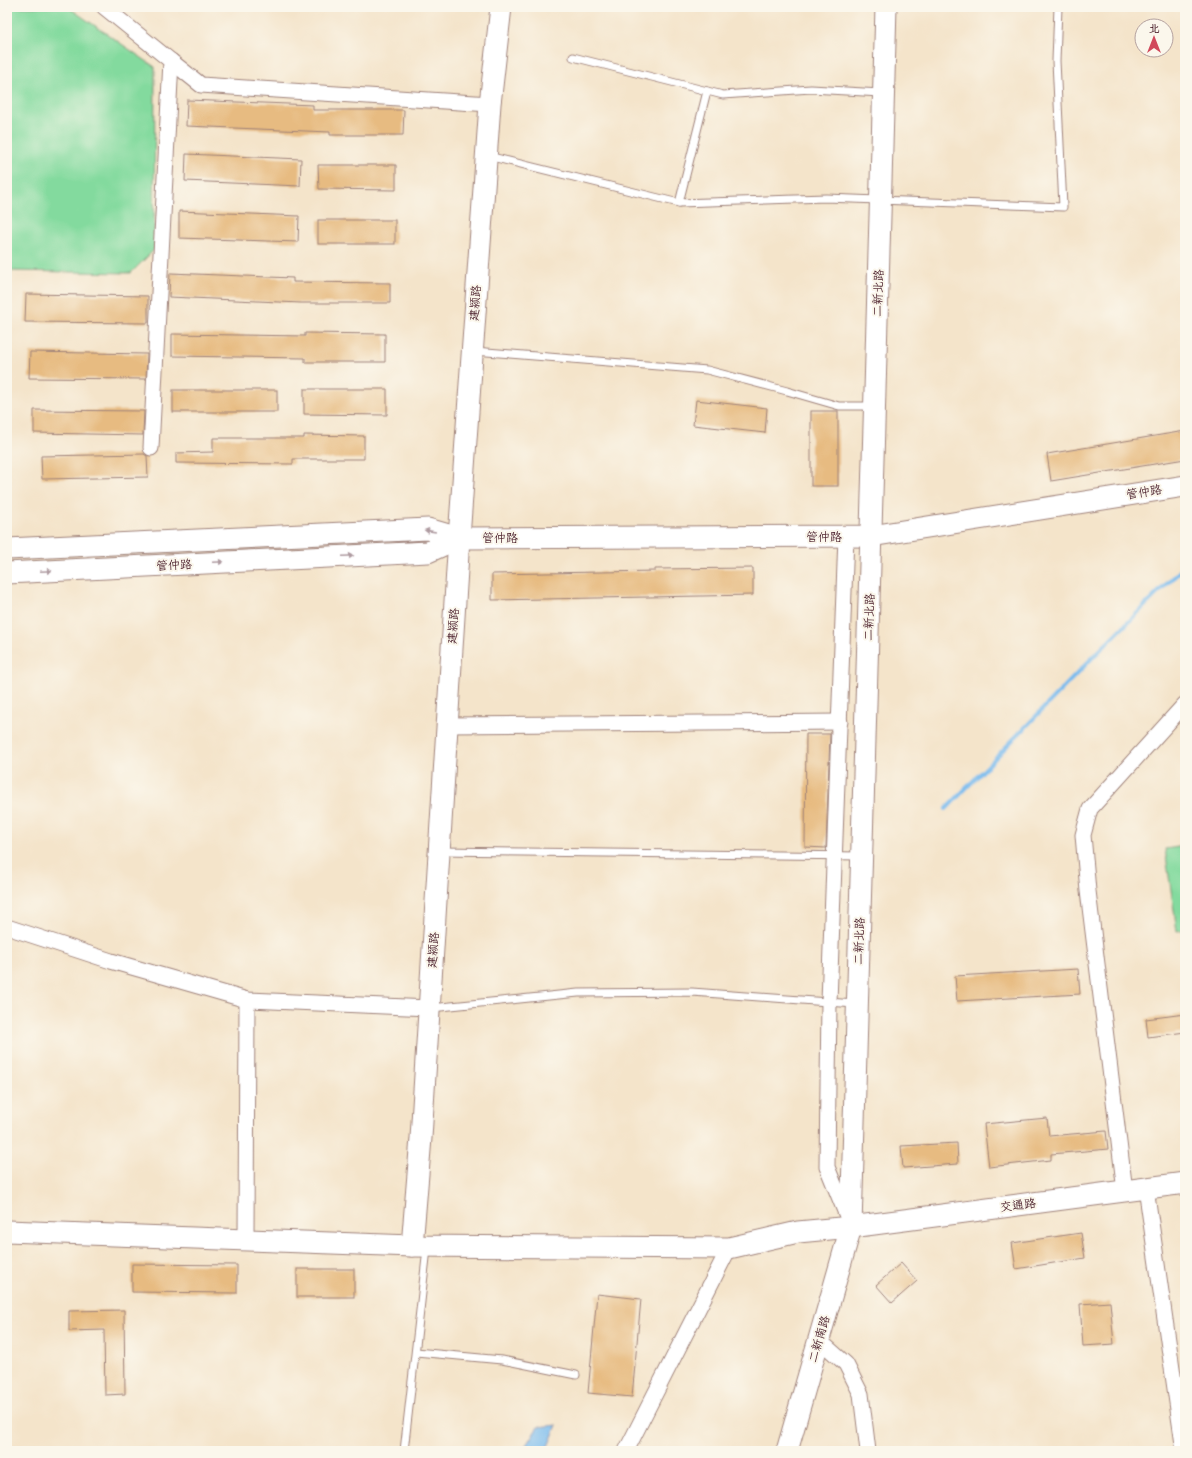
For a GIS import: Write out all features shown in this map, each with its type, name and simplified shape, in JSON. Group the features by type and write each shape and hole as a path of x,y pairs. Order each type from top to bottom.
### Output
{"street":[{"path":"104,7 201,85 490,104"},
{"name":"建颍路","path":"420,1246 421,1138 459,538 490,104 501,7"},
{"name":"二新北路","path":"851,1227 886,7"},
{"path":"151,448 171,61"},
{"name":"管仲路","path":"7,549 428,529 459,538 871,536 1185,486"},
{"path":"846,536 829,1002 827,1167 851,1227"},
{"name":"管仲路","path":"7,573 428,552 459,538"},
{"path":"1184,1451 1136,1190 1088,891 1083,836 1090,810 1185,704"},
{"path":"447,726 840,722"},
{"path":"7,927 111,961 247,1000 429,1008"},
{"path":"246,1240 247,1000"},
{"name":"交通路","path":"7,1231 420,1246 729,1248 798,1232 851,1227 1185,1183"},
{"name":"二新南路","path":"787,1451 851,1227"},
{"path":"626,1451 729,1248"},
{"path":"819,1340 846,1364 861,1394 868,1451"}],"lane":[{"path":"486,155 679,203 826,198 1063,207 1056,61 1058,7"},
{"path":"573,57 723,95 811,89 883,93"},
{"path":"679,203 707,91"},
{"path":"472,351 707,370 839,406 875,406"},
{"path":"439,851 862,856"},
{"path":"429,1008 578,993 692,992 858,1004"},
{"path":"404,1451 416,1352 420,1246"},
{"path":"416,1352 502,1360 576,1376"}],"green space":[{"path":"7,7 68,7 155,67 154,250 131,273 7,271"},
{"path":"1185,846 1185,930 1177,931 1165,849"}],"water":[{"path":"557,1425 546,1451 522,1451 538,1427"}],"building":[{"path":"187,100 313,105 313,110 404,110 403,135 330,135 330,132 186,126"},
{"path":"186,154 301,159 300,186 185,181"},
{"path":"318,165 396,165 396,190 319,189"},
{"path":"179,211 299,216 298,242 179,238"},
{"path":"318,220 395,220 395,244 318,244"},
{"path":"170,273 293,278 293,282 390,283 390,303 301,303 169,297"},
{"path":"26,294 148,296 148,323 25,322"},
{"path":"305,333 385,334 385,362 305,362 305,358 172,356 172,334 305,336"},
{"path":"30,352 147,354 146,379 29,378"},
{"path":"304,389 387,389 387,415 304,414"},
{"path":"173,390 277,390 277,412 173,412"},
{"path":"696,400 767,408 765,433 693,425"},
{"path":"34,410 144,411 143,435 34,433"},
{"path":"811,411 838,411 838,486 811,486"},
{"path":"1185,431 1185,459 1051,481 1047,454"},
{"path":"304,435 364,436 364,459 293,459 293,464 176,463 176,453 213,452 213,438 304,438"},
{"path":"144,454 147,456 148,477 42,479 41,456"},
{"path":"753,568 753,595 492,600 492,574 655,571 655,569"},
{"path":"806,734 830,734 826,848 805,847"},
{"path":"1078,969 1080,994 957,1001 955,976"},
{"path":"1185,1014 1185,1032 1148,1037 1146,1019"},
{"path":"1047,1118 1049,1136 1106,1131 1108,1149 1051,1154 1051,1160 989,1167 984,1124"},
{"path":"957,1143 958,1164 903,1168 901,1146"},
{"path":"1081,1233 1085,1258 1016,1269 1012,1243"},
{"path":"901,1263 917,1281 892,1303 876,1285"},
{"path":"132,1264 237,1265 237,1293 132,1292"},
{"path":"297,1269 354,1269 354,1297 297,1297"},
{"path":"597,1294 641,1299 632,1397 588,1393"},
{"path":"1110,1302 1114,1344 1083,1346 1080,1304"},
{"path":"124,1310 125,1394 105,1395 104,1330 69,1331 69,1311"}],"waterway":[{"path":"946,809 1095,655 1185,566"}]}
